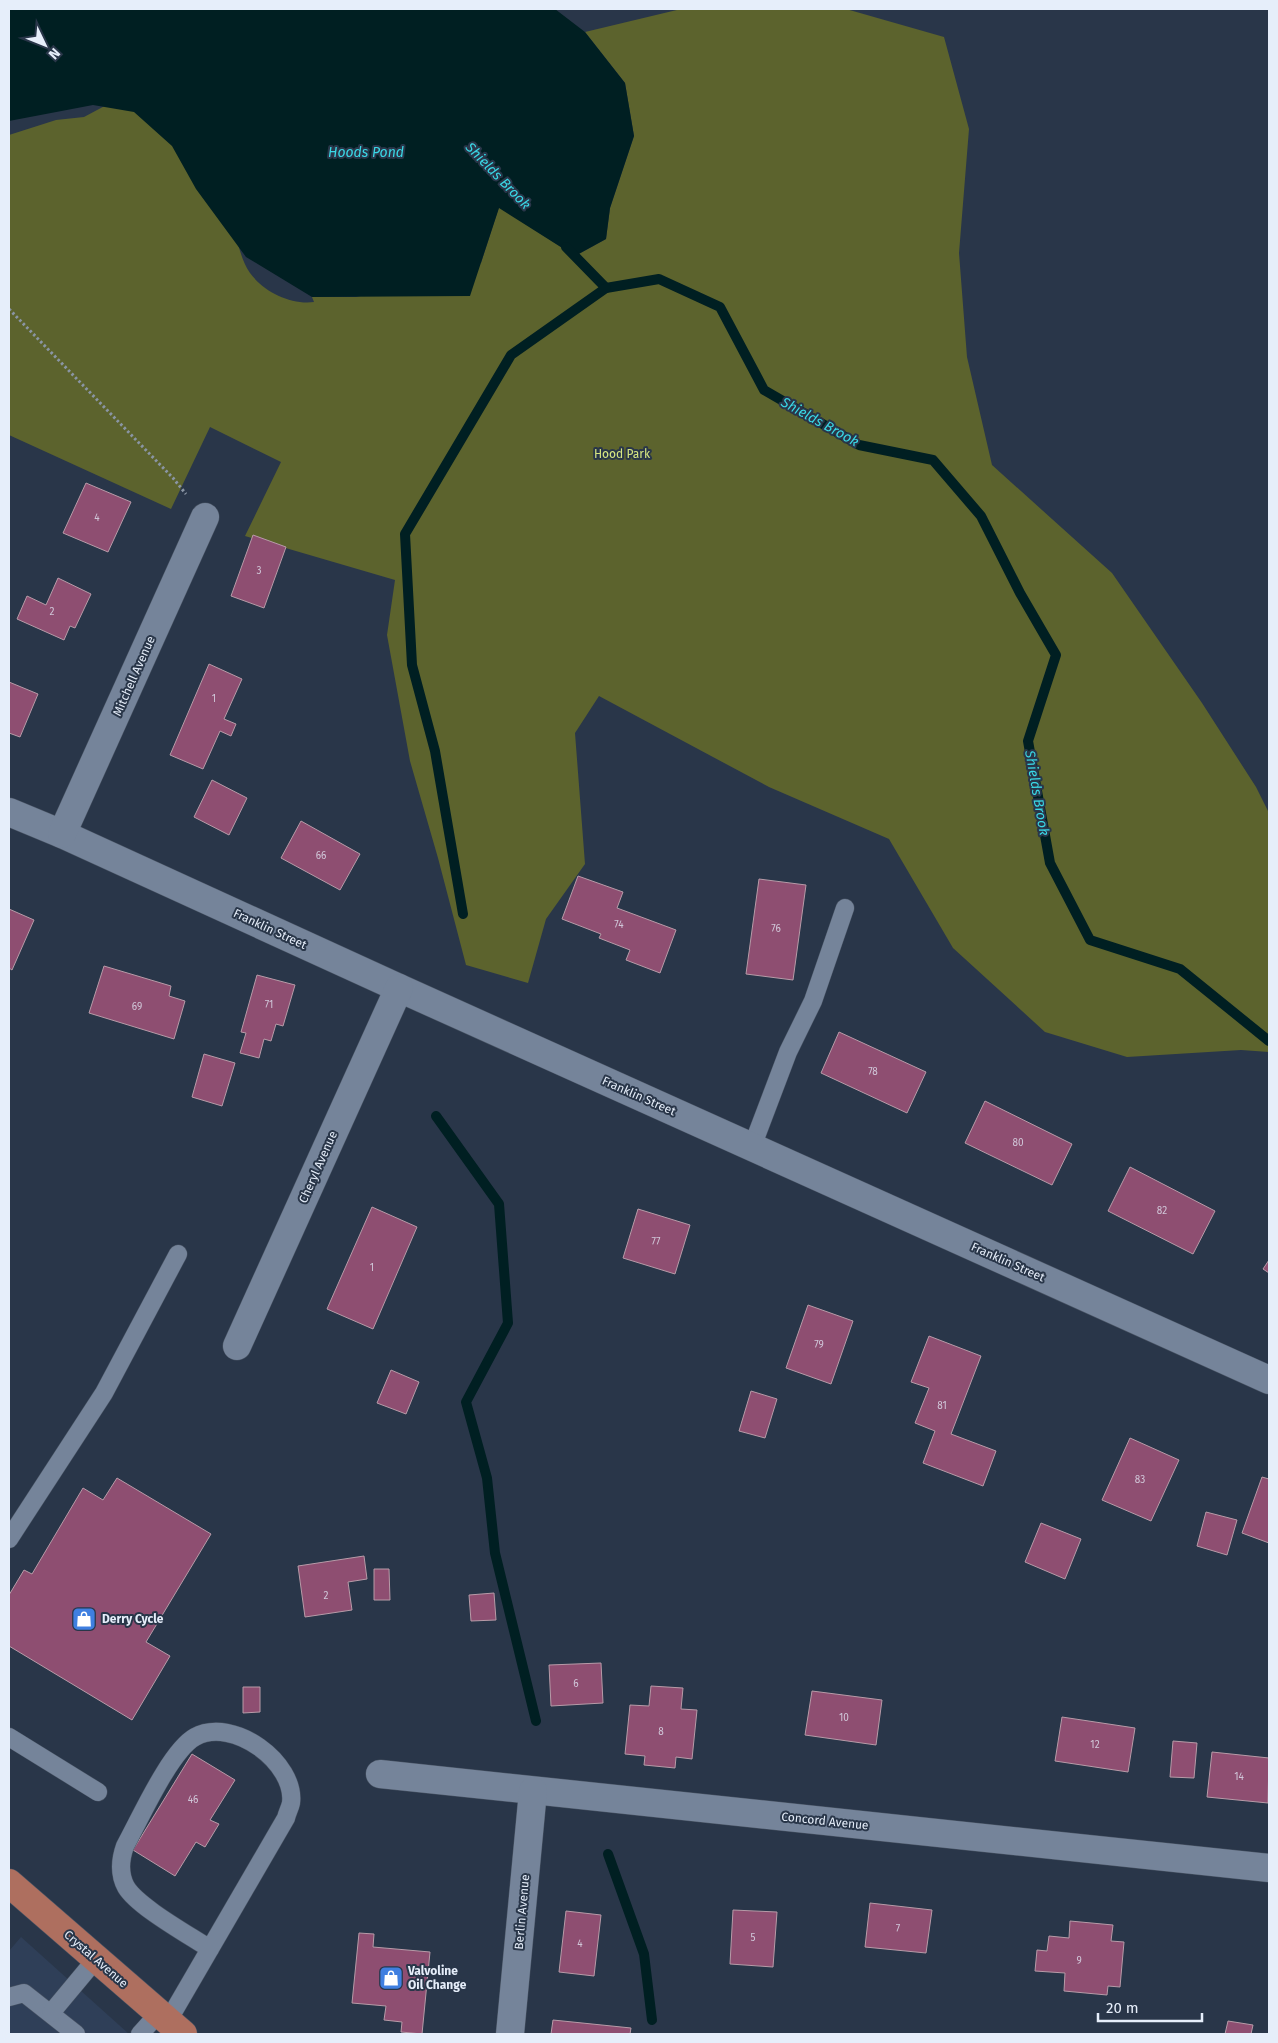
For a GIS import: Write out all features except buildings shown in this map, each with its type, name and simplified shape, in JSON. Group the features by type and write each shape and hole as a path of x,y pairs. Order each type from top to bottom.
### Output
{"main road":[{"name":"Crystal Avenue","path":"9,1883 170,2023"}],"street":[{"name":"Mitchell Avenue","path":"62,834 205,517"},
{"name":"Franklin Street","path":"9,812 62,834 1269,1380"},
{"name":"Cheryl Avenue","path":"237,1346 400,988"},
{"name":"Concord Avenue","path":"380,1774 1269,1868"},
{"name":"Berlin Avenue","path":"510,2034 533,1790"}],"lane":[{"path":"752,1147 788,1052 813,1001 845,908"},
{"path":"9,1539 104,1393 178,1254"},
{"path":"140,2034 170,2023 210,1949 286,1818 291,1802 287,1781 275,1762 244,1737 226,1732 196,1737 179,1752 166,1771 125,1846 120,1860 126,1887 138,1900 210,1949"},
{"path":"9,1737 98,1792"},
{"path":"51,2013 96,1959"},
{"path":"9,1997 24,1993 76,2034"}],"path":[{"path":"9,309 173,478 205,517"}],"shaded area":[{"path":"21,1937 129,2034 9,2034 9,1951"}],"green space":[{"name":"Hood Park","path":"681,9 846,9 944,37 969,129 959,253 967,357 992,465 1112,573 1202,703 1256,787 1269,813 1269,1052 1241,1050 1127,1057 1045,1032 953,948 889,839 769,787 599,696 575,733 585,864 546,919 528,983 466,965 410,761 387,635 395,580 245,536 281,462 210,427 171,509 9,435 9,135 56,120 84,117 114,101 141,103 227,216 250,273 270,291 296,301 314,302 312,297 356,297 481,263 499,207 575,256 606,239 610,208 634,136 625,83 585,32"}],"water":[{"name":"Hoods Pond","path":"9,9 555,9 585,32 625,83 634,136 610,208 606,239 575,256 499,208 470,296 312,297 246,257 196,189 172,146 134,112 93,105 9,121"}],"waterway":[{"name":"Shields Brook","path":"566,247 606,288 659,279 720,307 764,390 859,445 933,460 981,516 1020,593 1056,655 1028,741 1050,863 1090,940 1180,969 1269,1041"},
{"path":"463,914 435,751 412,665 405,534 511,355 606,288"},
{"path":"436,1116 499,1204 508,1323 466,1402 487,1478 495,1553 536,1721"},
{"path":"608,1854 644,1954 652,2020"}],"place":[{"name":"Derry Cycle","path":"84,1619"},
{"name":"Valvoline Oil Change","path":"391,1978"}]}
